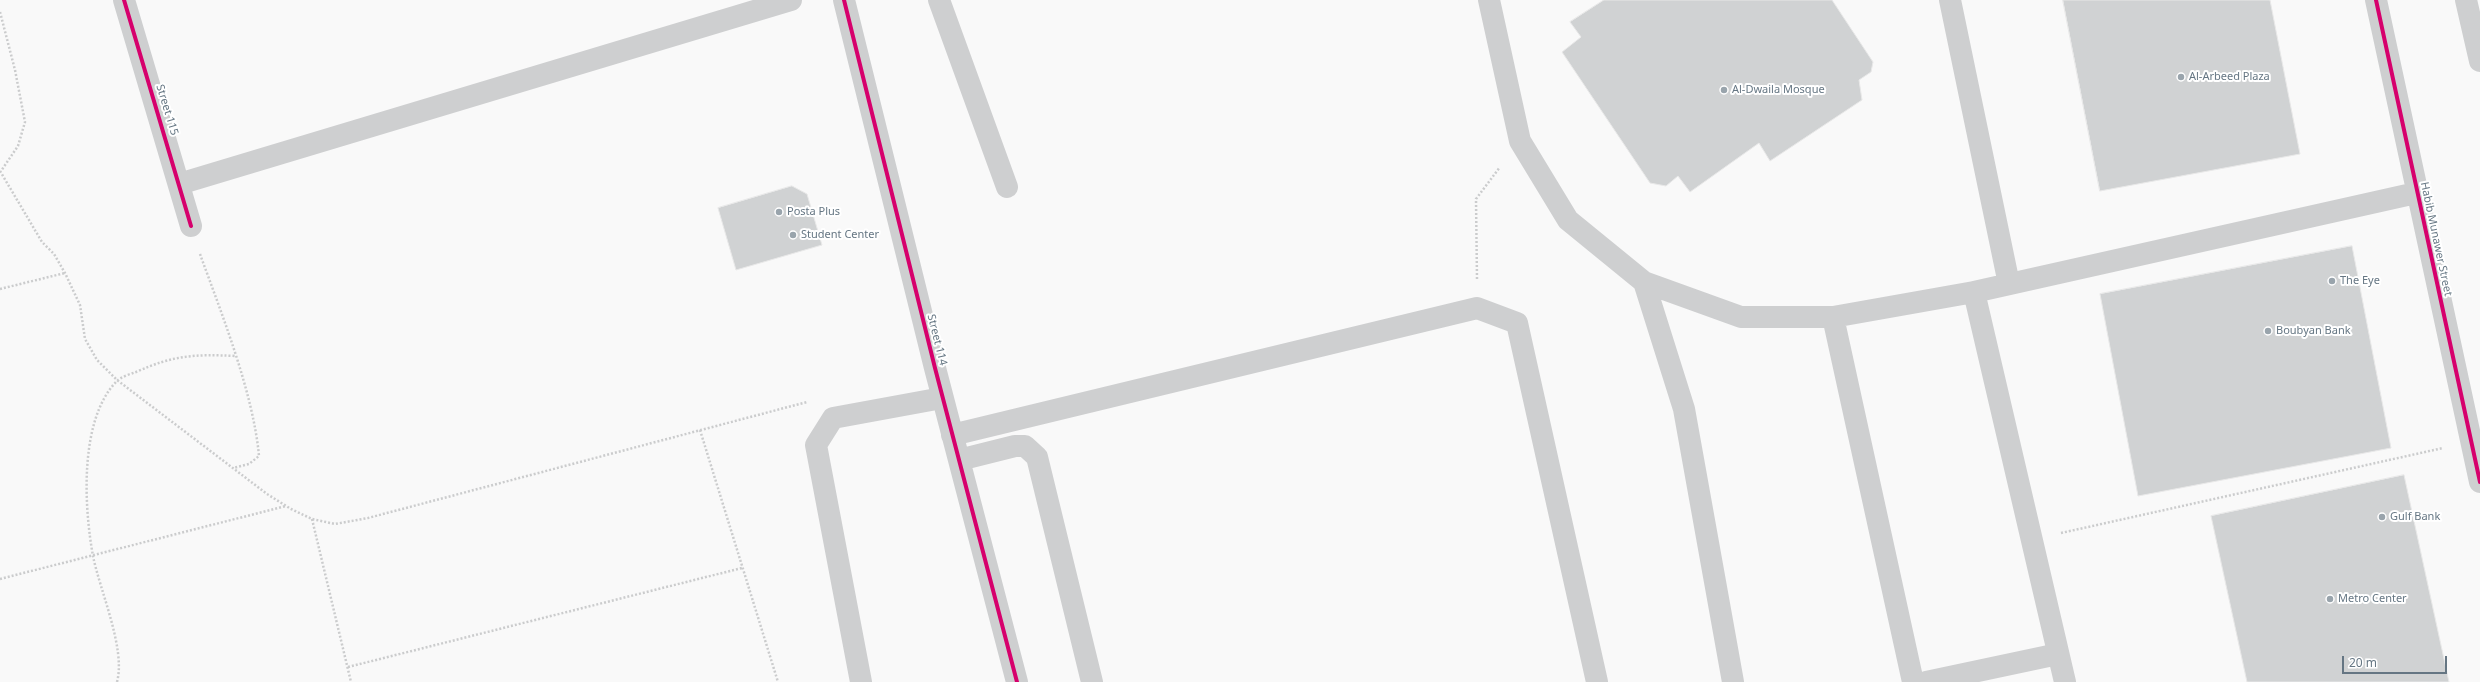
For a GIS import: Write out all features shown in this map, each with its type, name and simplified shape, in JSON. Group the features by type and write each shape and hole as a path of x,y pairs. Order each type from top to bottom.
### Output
{"street":[{"name":"Street 115","path":"124,0 179,184 190,226"},
{"path":"179,184 791,0"},
{"name":"Street 114","path":"844,0 942,398 1017,682"},
{"path":"939,0 1006,187"},
{"path":"1489,0 1520,141 1568,220 1644,282 1741,317 1832,317 1974,292 2416,193"},
{"path":"1950,0 2009,284"},
{"name":"Habib Munawer Street","path":"2376,0 2416,193 2479,476"},
{"path":"2466,0 2480,61"},
{"path":"1644,282 1684,409 1733,682"},
{"path":"1974,292 2065,682"},
{"path":"952,435 1477,308 1516,323 1597,682"},
{"path":"1832,317 1913,682"},
{"path":"861,682 816,445 833,418 942,398"},
{"path":"959,460 1015,446 1025,446 1037,457 1092,682"},
{"path":"1926,682 2058,654"}],"path":[{"path":"0,12 15,70 25,122 18,146 0,171 42,242 54,254 65,273 80,305 85,339 97,360 117,380 233,468 286,506 312,519 335,524 368,518 813,400"},
{"path":"1477,308 1476,199 1520,141"},
{"path":"190,226 236,356 258,438 259,456 248,464 233,468"},
{"path":"0,288 65,273"},
{"path":"117,682 120,662 93,555 86,496 86,467 100,407 117,380 156,363 196,354 236,356"},
{"path":"700,430 778,682"},
{"path":"2031,540 2471,442"},
{"path":"0,579 286,506"},
{"path":"312,519 351,682"},
{"path":"348,668 742,568"}],"building":[{"name":"Al-Dwaila Mosque","path":"1604,0 1832,0 1873,62 1871,72 1859,80 1862,100 1770,161 1759,143 1690,192 1678,176 1666,186 1650,183 1562,52 1581,37 1570,22"},
{"name":"Al-Arbeed Plaza","path":"2063,0 2270,0 2300,154 2100,191"},
{"path":"792,186 807,194 822,245 736,270 718,208"},
{"path":"2352,246 2391,448 2138,496 2100,294"},
{"name":"Metro Center","path":"2404,475 2449,682 2247,682 2211,516"}],"cycle path":[{"path":"124,0 191,226"},
{"path":"844,0 935,368 1017,682"},
{"path":"2376,0 2480,482"}],"place":[{"name":"Al-Arbeed Plaza","path":"2181,77"},
{"name":"Al-Dwaila Mosque","path":"1724,90"},
{"name":"Posta Plus","path":"779,212"},
{"name":"Student Center","path":"793,235"},
{"name":"The Eye","path":"2332,281"},
{"name":"Boubyan Bank","path":"2268,331"},
{"name":"Gulf Bank","path":"2382,517"},
{"name":"Metro Center","path":"2330,599"}]}
